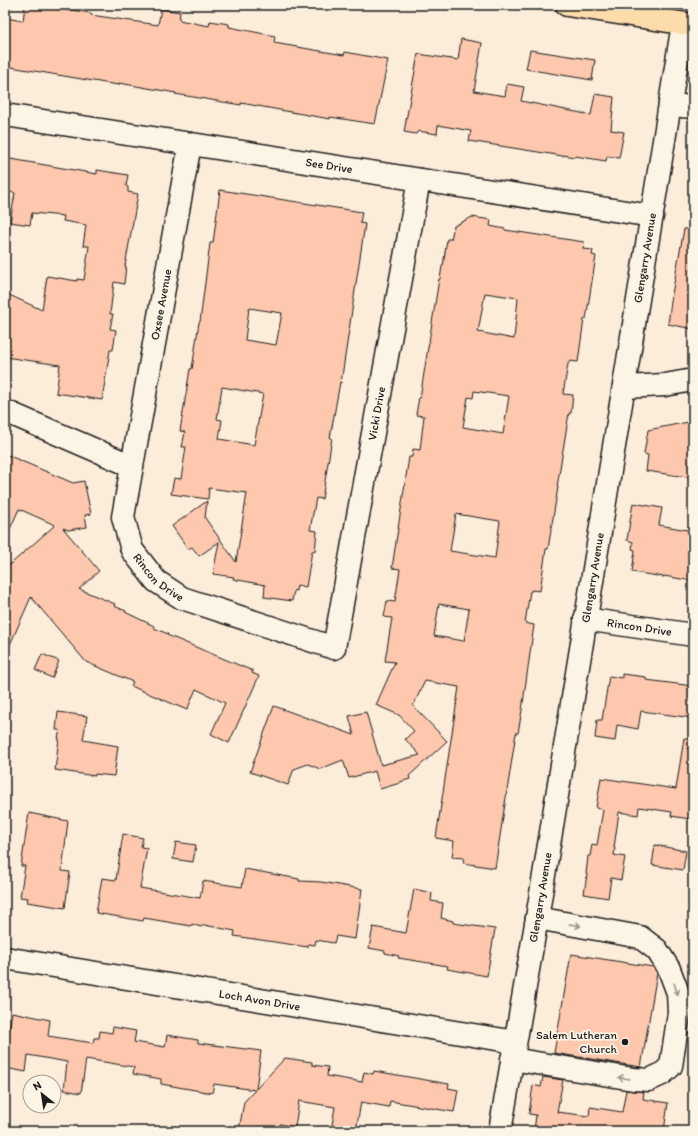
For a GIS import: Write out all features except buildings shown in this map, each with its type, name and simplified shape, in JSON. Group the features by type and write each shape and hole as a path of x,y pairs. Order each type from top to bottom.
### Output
{"main road":[{"path":"567,5 688,24"}],"street":[{"name":"Glengarry Avenue","path":"500,1131 537,918 670,105 688,24"},
{"path":"670,105 693,107"},
{"name":"See Drive","path":"5,115 652,216"},
{"name":"Oxsee Avenue","path":"132,466 190,144"},
{"name":"Vicki Drive","path":"334,648 419,180"},
{"path":"624,387 665,385 693,380"},
{"path":"5,411 132,466"},
{"name":"Rincon Drive","path":"132,466 123,517 132,550 156,581 182,598 334,648"},
{"name":"Rincon Drive","path":"585,619 693,635"},
{"name":"Loch Avon Drive","path":"5,958 513,1050 633,1079 649,1080 662,1074 671,1066 679,1013 678,993 669,969 656,950 640,937 537,918"}],"place":[{"name":"Salem Lutheran Church","path":"625,1042"}]}
